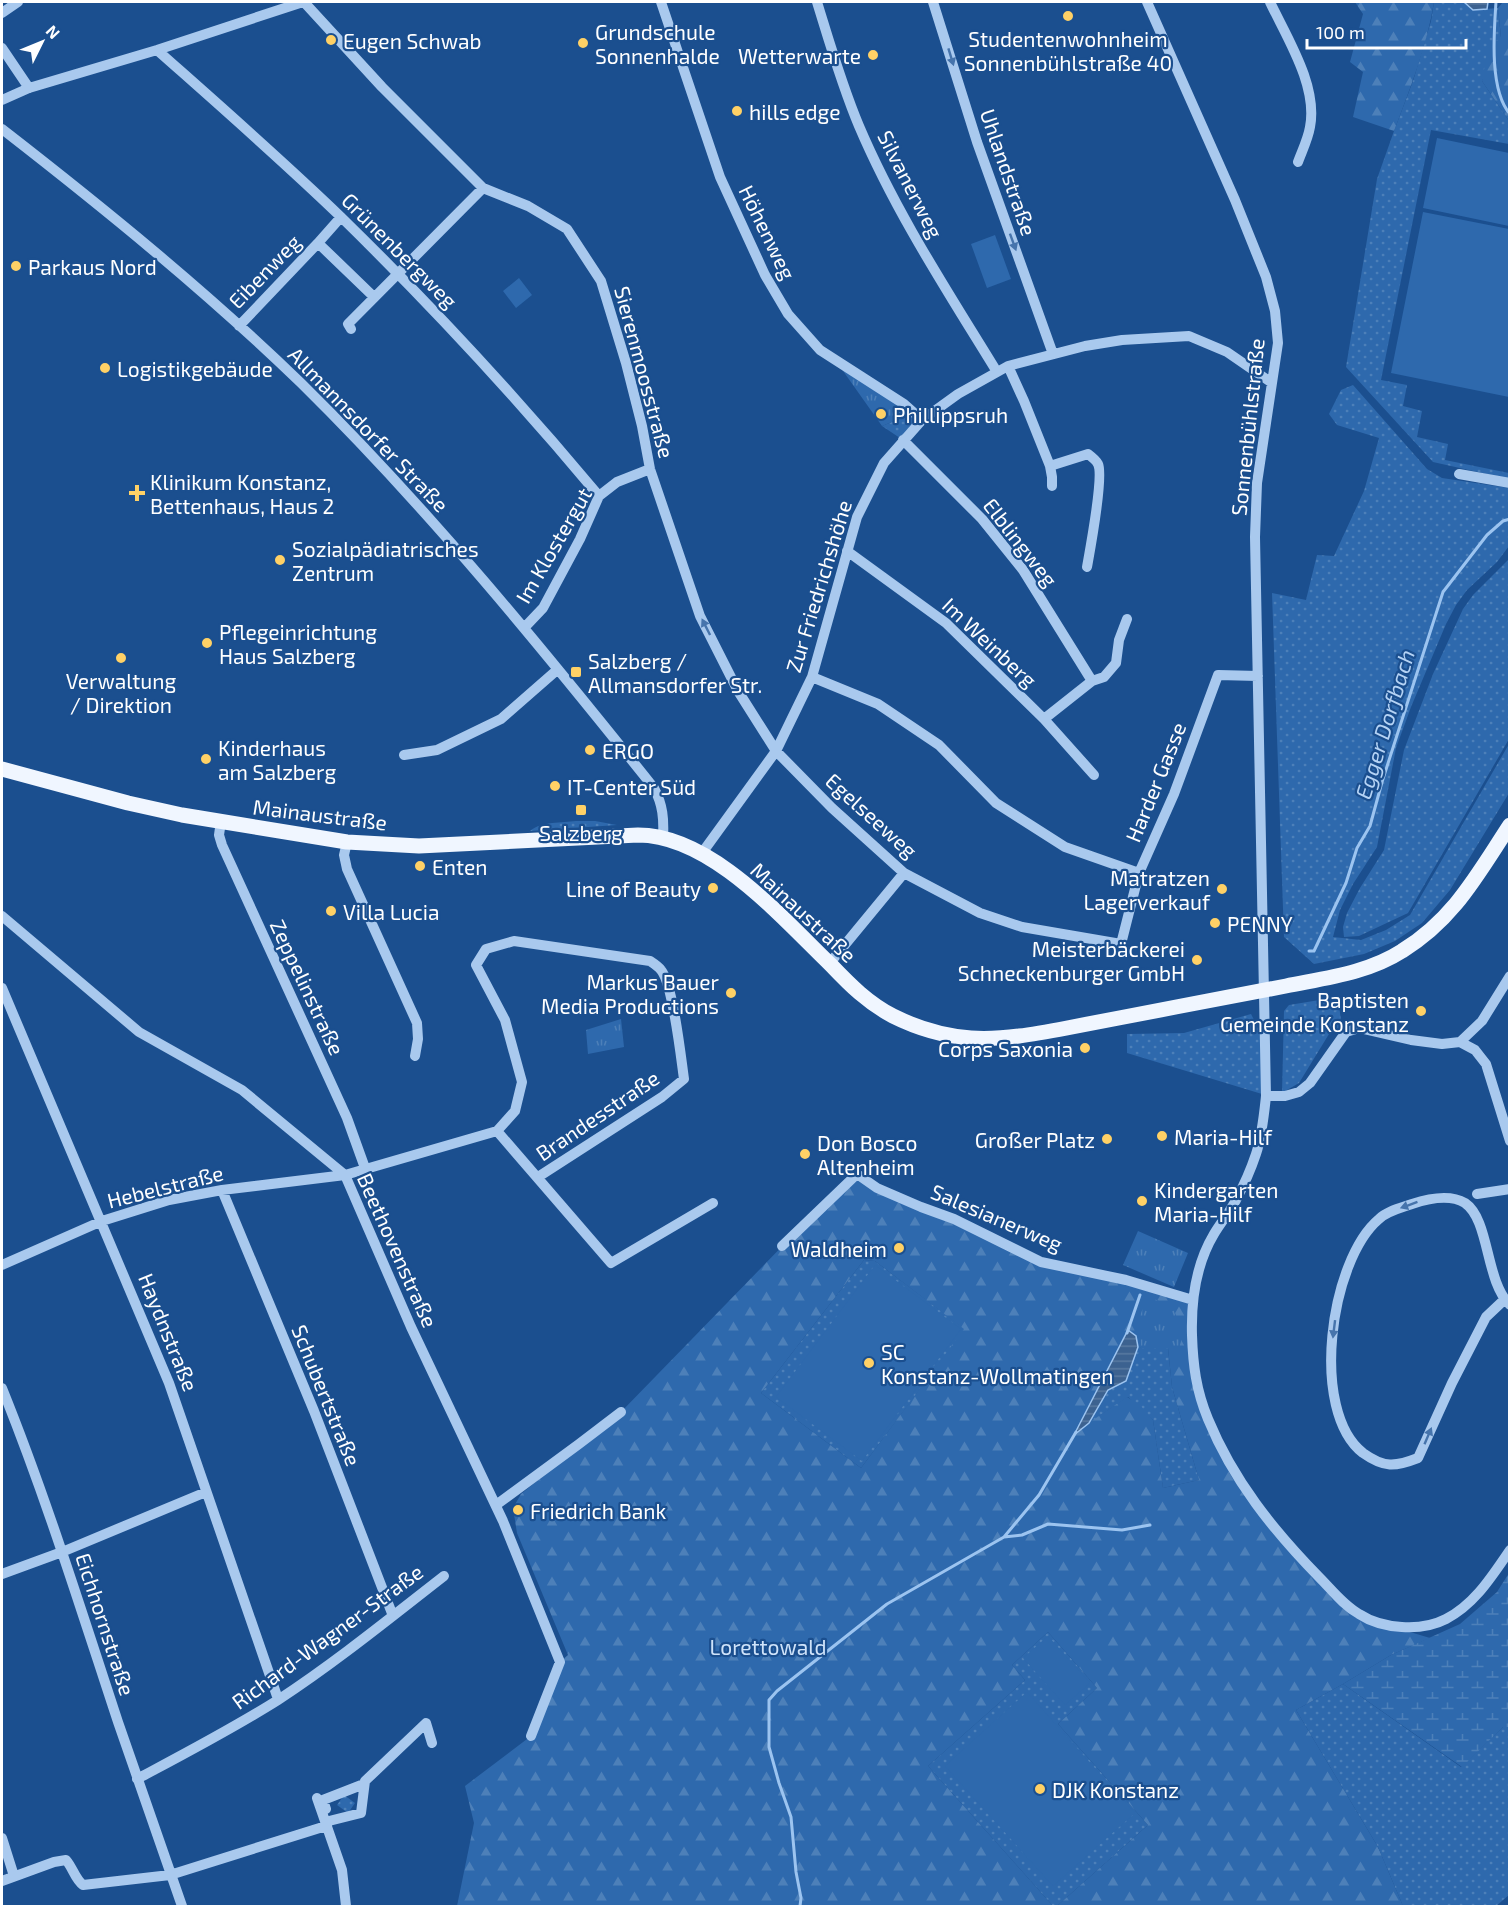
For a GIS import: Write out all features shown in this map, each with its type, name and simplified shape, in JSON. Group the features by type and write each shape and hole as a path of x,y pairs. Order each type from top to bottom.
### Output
{"main road":[{"name":"Mainaustraße","path":"2,769 128,803 347,842 419,846 638,834 663,838 702,853 732,873 777,912 866,1000 920,1028 972,1038 1032,1034 1265,990 1372,966 1400,952 1430,932 1462,899 1509,825"}],"street":[{"path":"2,13 18,2"},
{"path":"2,100 29,88 157,50 304,2"},
{"name":"Sierenmoosstraße","path":"304,2 382,87 483,188 528,206 567,229 601,281 626,363 650,469 700,616 738,691 776,751"},
{"name":"Höhenweg","path":"662,2 720,177 765,275 788,314 820,350 888,393 922,420"},
{"name":"Silvanerweg","path":"817,2 837,69 860,128 914,237 997,372"},
{"name":"Uhlandstraße","path":"933,2 977,142 1053,354"},
{"name":"Sonnenbühlstraße","path":"1147,2 1235,200 1266,277 1275,311 1278,343 1257,483 1255,537 1266,1096 1257,1152 1236,1200 1214,1234 1204,1255 1193,1300 1192,1335 1195,1379 1207,1417 1224,1455 1240,1482 1271,1524 1338,1599 1359,1615 1380,1623 1401,1627 1422,1626 1445,1620 1469,1604 1486,1585 1509,1550"},
{"path":"1270,2 1310,93 1310,128 1298,162"},
{"path":"2,48 29,88"},
{"name":"Grünenbergweg","path":"157,50 340,217 398,274 477,357 570,461 598,496"},
{"name":"Allmannsdorfer Straße","path":"2,129 156,252 300,383 384,469 524,628 654,788 664,813 663,838"},
{"path":"351,329 348,324 483,188"},
{"name":"Eibenweg","path":"239,326 340,217"},
{"path":"318,243 374,297"},
{"name":"Zur Friedrichshöhe","path":"702,853 776,751 812,677 857,517 884,463 922,420 958,394 1008,366 1085,346 1122,340 1189,336 1227,352 1272,383"},
{"path":"1008,366 1050,466 1052,486"},
{"name":"Elblingweg","path":"903,440 982,519 1023,570 1092,681"},
{"path":"1050,466 1088,454 1098,461 1099,488 1087,567"},
{"name":"Im Klostergut","path":"524,628 543,608 580,539 598,496 617,482 650,469"},
{"path":"1459,474 1509,483"},
{"name":"Im Weinberg","path":"847,551 946,623 1044,719 1094,775"},
{"path":"1044,719 1092,681 1104,677 1116,663 1119,640 1127,619"},
{"path":"404,754 437,750 501,719 557,670"},
{"name":"Harder Gasse","path":"1121,944 1139,873 1174,794 1218,675 1258,676"},
{"path":"812,677 878,704 939,745 996,802 1065,847 1139,873"},
{"name":"Egelseeweg","path":"776,751 832,808 904,873 981,913 1022,927 1121,944"},
{"name":"Zeppelinstraße","path":"221,821 219,835 222,845 347,1118 365,1168"},
{"path":"347,842 344,855 347,869 417,1023 418,1039 415,1056"},
{"path":"829,964 904,873"},
{"name":"Beethovenstraße","path":"2,916 139,1032 242,1090 345,1175 411,1327 496,1504 560,1662 531,1736"},
{"name":"Brandesstraße","path":"497,1131 515,1111 522,1082 505,1020 476,965 486,949 514,941 650,961 661,970 672,1005 684,1079 662,1097 538,1177"},
{"path":"1460,1042 1482,1021 1509,976"},
{"name":"Haydnstraße","path":"3,995 102,1221 169,1383 278,1699"},
{"path":"1266,1096 1285,1096 1299,1092 1310,1083 1346,1032 1359,1028 1411,1040 1442,1044 1460,1042 1475,1050 1486,1064 1509,1141"},
{"path":"497,1131 611,1263 713,1203"},
{"name":"Hebelstraße","path":"2,1265 102,1221 170,1200 222,1190 345,1175 497,1131"},
{"name":"Salesianerweg","path":"782,1246 856,1174 877,1188 954,1219 1041,1262 1126,1280 1193,1300"},
{"path":"1478,1194 1509,1189"},
{"name":"Schubertstraße","path":"222,1190 314,1411 393,1616"},
{"path":"1426,1199 1453,1199 1466,1204 1480,1224 1489,1263 1507,1303 1486,1317 1452,1383 1418,1458 1399,1466 1376,1463 1355,1446 1341,1423 1331,1387 1334,1326 1339,1295 1346,1272 1363,1236 1379,1218 1426,1199"},
{"name":"Eichhornstraße","path":"2,1388 62,1552 137,1779 182,1906"},
{"path":"496,1504 621,1412"},
{"path":"2,1574 62,1552 207,1492"},
{"name":"Richard-Wagner-Straße","path":"137,1779 278,1699 444,1576"},
{"path":"346,1906 342,1870 323,1800 364,1784 426,1723 432,1743"},
{"path":"2,1881 54,1862 66,1860 73,1868 77,1881 83,1885 170,1875 361,1813 364,1784"},
{"path":"317,1798 328,1824"},
{"path":"2,1838 14,1876"}],"green space":[{"path":"1355,2 1434,2 1422,51 1394,131 1353,117 1363,72 1350,62 1363,14"},
{"path":"1434,2 1464,2 1473,10 1498,8 1501,38 1482,81 1509,121 1509,144 1431,130 1381,380 1407,385 1403,406 1422,411 1417,437 1448,444 1445,460 1509,473 1509,479 1433,462 1346,367 1377,179 1413,81 1431,21"},
{"path":"1503,2 1509,2 1509,121 1482,81 1488,47 1501,37 1498,8"},
{"path":"1437,138 1509,153 1509,226 1423,208"},
{"path":"1423,212 1509,229 1509,397 1391,373"},
{"path":"995,235 1011,279 987,288 971,244"},
{"path":"519,278 532,295 516,308 503,291"},
{"path":"836,361 914,413 882,426"},
{"path":"1353,385 1427,469 1442,478 1509,488 1509,546 1497,562 1467,590 1446,624 1396,748 1377,847 1353,884 1340,910 1333,937 1361,940 1386,930 1410,915 1509,744 1509,793 1450,890 1422,923 1395,941 1364,954 1314,964 1284,937 1272,593 1306,600 1317,555 1334,556 1364,491 1379,438 1337,425 1329,414 1341,390"},
{"path":"914,413 921,420 903,440 882,426"},
{"path":"1509,559 1509,739 1408,913 1359,936 1344,937 1343,927 1347,913 1384,850 1404,750 1433,674 1463,609 1473,595"},
{"path":"595,821 617,825 530,831 546,824"},
{"path":"1338,997 1342,1029 1329,1034 1299,1083 1282,1093 1284,1011 1289,1005"},
{"path":"1251,1014 1261,1034 1262,1094 1127,1053 1127,1034 1184,1033"},
{"path":"621,1019 624,1047 588,1054 586,1030"},
{"name":"Lorettowald","path":"857,1174 1041,1262 1193,1300 1195,1379 1240,1481 1338,1599 1380,1623 1430,1638 1391,1655 1296,1710 1378,1847 1403,1906 1057,1906 1148,1825 1058,1724 1097,1688 1048,1632 1012,1665 1025,1680 928,1766 1053,1906 457,1906 474,1823 465,1786 531,1736 560,1662 568,1655 517,1533 513,1508 521,1494 621,1412 798,1230","holes":["864,1260 875,1261 964,1329 861,1468 761,1393","1138,1347 1168,1348 1172,1387 1199,1480 1163,1488 1153,1420 1139,1404 1127,1397 1090,1422 1108,1390 1126,1381"]},
{"path":"1138,1231 1188,1253 1174,1287 1123,1265"},
{"name":"SC Konstanz-Wollmatingen","path":"864,1260 875,1261 965,1329 861,1468 761,1393"},
{"name":"SC Konstanz-Wollmatingen","path":"875,1265 961,1329 862,1461 776,1397"},
{"path":"1147,1297 1172,1305 1181,1328 1181,1348 1141,1348 1140,1316"},
{"path":"1138,1347 1168,1348 1172,1387 1199,1480 1163,1488 1153,1420 1128,1397 1089,1423 1108,1390 1126,1381"},
{"path":"1509,1573 1509,1727 1503,1727 1462,1767 1343,1684 1391,1655 1460,1624 1497,1592"},
{"name":"DJK Konstanz","path":"1048,1632 1097,1688 1058,1724 1148,1825 1057,1906 1053,1906 928,1766 1025,1680 1012,1665"},
{"path":"1048,1636 1090,1683 1065,1705 1023,1658"},
{"path":"1343,1684 1461,1767 1503,1727 1509,1727 1509,1895 1496,1906 1403,1906 1378,1847 1296,1710"},
{"name":"DJK Konstanz","path":"1027,1692 1135,1813 1053,1886 945,1766"},
{"path":"344,1795 355,1803 348,1813 337,1805"}],"shaded area":[{"path":"1464,2 1488,2 1487,9 1473,10"},
{"path":"1128,1330 1136,1336 1138,1347 1126,1381 1108,1390 1089,1423 1074,1435"}],"waterway":[{"name":"Egger Dorfbach","path":"1496,2 1494,60 1499,91 1503,104 1510,114"},
{"name":"Egger Dorfbach","path":"1309,951 1314,951 1346,883 1357,848 1370,826 1443,592 1487,535 1503,521 1510,519"},
{"path":"1127,1333 1140,1295"},
{"path":"1004,1537 1039,1495 1076,1432"},
{"path":"800,1906 791,1817 769,1747 769,1700 777,1691 887,1604 1004,1537 1022,1535 1048,1524 1122,1530 1150,1525"}],"place":[{"name":"Studentenwohnheim Sonnenbühlstraße 40","path":"1068,16"},
{"name":"Eugen Schwab","path":"331,40"},
{"name":"Grundschule Sonnenhalde","path":"583,43"},
{"name":"Wetterwarte","path":"873,55"},
{"name":"hills edge","path":"737,111"},
{"name":"Parkaus Nord","path":"16,266"},
{"name":"Logistikgebäude","path":"105,368"},
{"name":"Phillippsruh","path":"881,414"},
{"name":"Klinikum Konstanz, Bettenhaus, Haus 2","path":"137,493"},
{"name":"Sozialpädiatrisches Zentrum","path":"280,560"},
{"name":"Pflegeinrichtung Haus Salzberg","path":"207,643"},
{"name":"Verwaltung / Direktion","path":"121,658"},
{"name":"Salzberg / Allmansdorfer Str.","path":"576,672"},
{"name":"ERGO","path":"590,750"},
{"name":"Kinderhaus am Salzberg","path":"206,759"},
{"name":"IT-Center Süd","path":"555,786"},
{"name":"Salzberg","path":"581,810"},
{"name":"Enten","path":"420,866"},
{"name":"Line of Beauty","path":"713,888"},
{"name":"Matratzen Lagerverkauf","path":"1222,889"},
{"name":"Villa Lucia","path":"331,911"},
{"name":"PENNY","path":"1215,923"},
{"name":"Meisterbäckerei Schneckenburger GmbH","path":"1197,960"},
{"name":"Markus Bauer Media Productions","path":"731,993"},
{"name":"Baptisten Gemeinde Konstanz","path":"1421,1011"},
{"name":"Corps Saxonia","path":"1085,1048"},
{"name":"Maria-Hilf","path":"1162,1136"},
{"name":"Großer Platz","path":"1107,1139"},
{"name":"Don Bosco Altenheim","path":"805,1154"},
{"name":"Kindergarten Maria-Hilf","path":"1142,1201"},
{"name":"Waldheim","path":"899,1248"},
{"name":"SC Konstanz-Wollmatingen","path":"869,1363"},
{"name":"Friedrich Bank","path":"518,1510"},
{"name":"DJK Konstanz","path":"1040,1789"}]}
